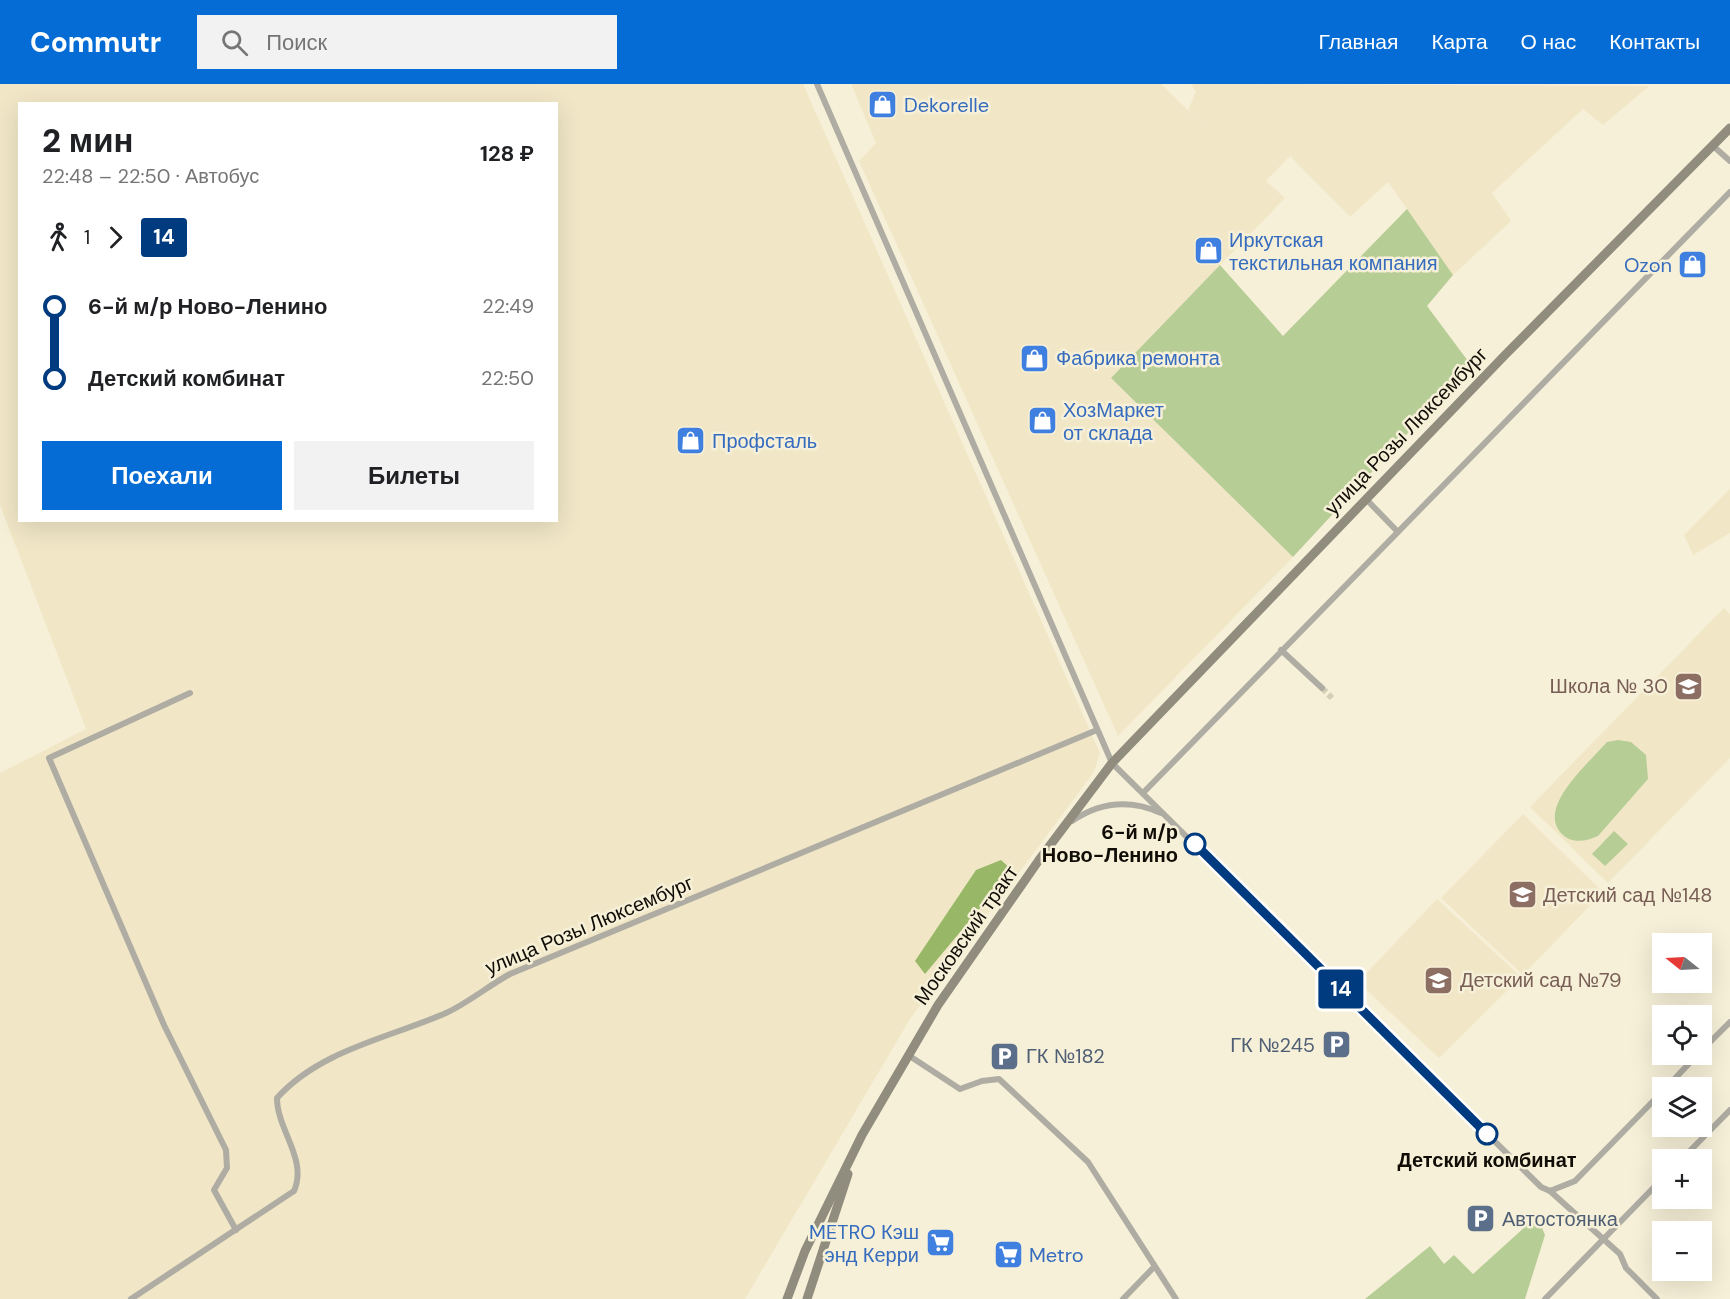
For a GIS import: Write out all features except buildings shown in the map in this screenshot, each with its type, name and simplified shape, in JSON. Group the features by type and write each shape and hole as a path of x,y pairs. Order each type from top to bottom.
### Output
{"main road":[{"name":"улица Розы Люксембург","path":"1112,763 1366,499 1730,128"},
{"name":"Московский тракт","path":"862,1135 943,997 1112,763"},
{"path":"787,1299 805,1251 862,1135"},
{"path":"807,1299 862,1135"}],"street":[{"path":"817,84 1112,763 1430,1075 1531,1179 1550,1191 1620,1254 1626,1268 1657,1299"},
{"path":"1712,146 1730,161"},
{"path":"1143,793 1730,192"},
{"path":"1366,499 1397,531"},
{"path":"1281,650 1322,688"},
{"path":"190,693 49,758 164,1025 226,1150 227,1168 214,1190 236,1230"},
{"name":"улица Розы Люксембург","path":"131,1299 294,1191 298,1181 299,1167 277,1113 277,1098 287,1086 323,1062 448,1012 510,974 1096,730"},
{"path":"1059,834 1081,815 1109,804 1138,805 1165,816"},
{"path":"1712,1040 1730,1022"},
{"path":"908,1055 960,1089 982,1081 999,1079 1088,1162 1176,1299"},
{"path":"1676,1077 1688,1065"},
{"path":"1550,1191 1580,1177 1652,1102"},
{"path":"1692,1149 1730,1110"},
{"path":"1545,1299 1652,1189"},
{"path":"1123,1299 1154,1267"}],"shaded area":[{"path":"0,84 803,84 1100,753 1094,772 910,1019 745,1299 0,1299 0,773 86,729 0,505"},
{"path":"851,84 1161,84 1210,132 1188,110 1196,92 1191,84 1649,86 1603,125 1583,109 1492,193 1511,221 1453,275 1388,182 1350,217 1290,156 1266,181 1285,198 1111,378 1293,557 1118,736 859,161 876,143"},
{"path":"1730,489 1730,533 1693,555 1684,535"},
{"name":"Школа № 30","path":"1724,608 1730,614 1730,758 1608,883 1530,807"},
{"name":"Детский сад №148","path":"1523,814 1603,892 1523,975 1441,898"},
{"name":"Детский сад №79","path":"1437,899 1521,977 1439,1058 1358,982"}],"green space":[{"path":"1407,209 1453,275 1427,306 1471,365 1293,557 1111,378 1220,265 1283,336"},
{"path":"1618,740 1631,742 1646,755 1648,779 1598,836 1580,841 1571,840 1563,835 1556,824 1555,812 1560,799 1578,773 1607,742"},
{"path":"1614,831 1628,844 1605,866 1592,854"},
{"path":"1001,860 1012,870 925,974 915,961 976,870"},
{"path":"1537,1216 1545,1235 1525,1299 1365,1299 1430,1246 1444,1264 1454,1255 1473,1274"}],"tunnel":[{"path":"1322,688 1332,698"}],"bus line":[{"name":"14","path":"1195,844 1487,1134"}],"place":[{"name":"Dekorelle","path":"883,105"},
{"name":"Иркутская текстильная компания","path":"1208,251"},
{"name":"Ozon","path":"1693,265"},
{"name":"Фабрика ремонта","path":"1035,358"},
{"name":"ХозМаркет от склада","path":"1042,421"},
{"name":"Профсталь","path":"691,441"},
{"name":"Школа № 30","path":"1689,686"},
{"name":"6-й м/р Ново-Ленино","path":"1195,844"},
{"name":"Детский сад №148","path":"1522,895"},
{"name":"Детский сад №79","path":"1439,980"},
{"name":"ГК №245","path":"1336,1045"},
{"name":"ГК №182","path":"1005,1056"},
{"name":"Детский комбинат","path":"1487,1134"},
{"name":"Автостоянка","path":"1481,1219"},
{"name":"METRO Кэш энд Керри","path":"940,1243"},
{"name":"Metro","path":"1008,1255"}]}
